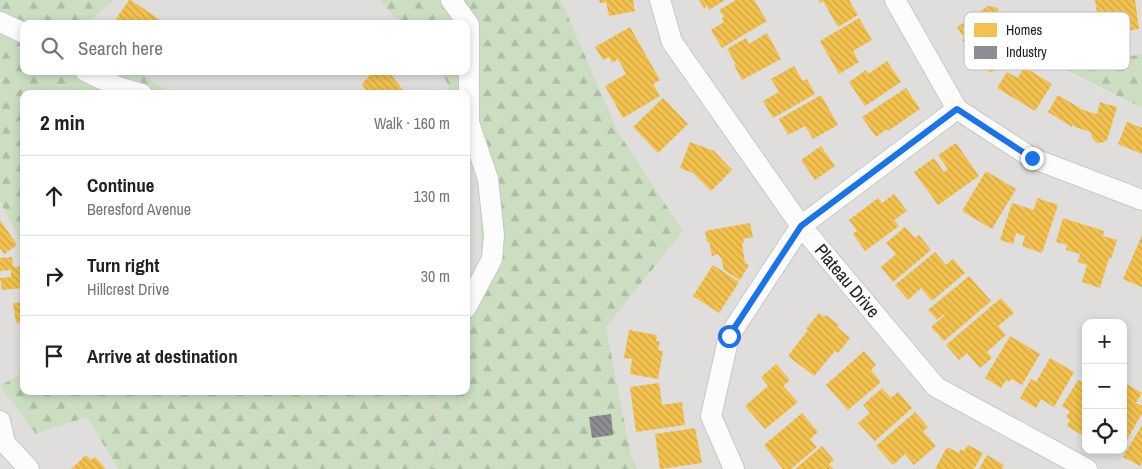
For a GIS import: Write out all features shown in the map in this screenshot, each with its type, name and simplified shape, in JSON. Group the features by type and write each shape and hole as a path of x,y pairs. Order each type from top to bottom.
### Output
{"street":[{"path":"451,0 465,20"},
{"name":"Plateau Drive","path":"660,0 672,42 801,226 936,387 1087,469"},
{"path":"895,0 957,109 1032,158 1142,200"},
{"path":"0,22 20,31"},
{"path":"93,75 126,90"},
{"path":"469,75 469,90"},
{"path":"734,469 711,416 729,336 801,226 957,109"},
{"path":"470,126 488,179 494,235 492,259 470,300"},
{"path":"0,421 6,442 29,469"}],"path":[{"path":"432,395 439,430 437,456 432,469"}],"shaded area":[{"path":"114,0 380,0 397,20 92,20"},
{"path":"561,0 1142,0 1142,54 1130,56 1130,12 964,12 964,70 1063,70 1142,108 1142,469 638,469 631,455 606,327 682,231 618,132"},
{"path":"144,75 442,75 450,90 165,90"},
{"path":"470,147 479,172 481,256 470,281"},
{"path":"0,201 20,242 20,374 0,386"},
{"path":"0,386 36,434 87,417 118,469 0,469"}],"green space":[{"path":"0,0 114,0 92,20 20,20 20,75 144,75 165,90 20,90 20,242 0,201"},
{"path":"380,0 561,0 618,132 683,231 606,327 631,455 638,469 118,469 87,417 36,434 0,386 20,374 20,395 470,395 470,281 481,256 479,172 470,118 470,90 450,90 442,75 470,75 470,20 397,20"},
{"path":"1142,54 1142,108 1065,70 1130,70 1130,56"}],"building: Homes":[{"path":"129,0 131,0 160,20 118,20 116,19"},
{"path":"599,0 633,0 635,11 609,16 606,2 600,3"},
{"path":"699,0 725,0 709,10 707,6 704,8"},
{"path":"736,0 754,0 767,21 722,48 711,30 724,22 722,19 724,17 719,10"},
{"path":"819,0 849,0 858,15 838,27 823,1 820,3"},
{"path":"1095,0 1135,0 1139,29 1130,30 1130,12 1097,12"},
{"path":"988,6 995,7 999,12 979,12"},
{"path":"859,18 872,40 853,51 859,62 839,74 820,41"},
{"path":"964,22 964,38 957,27"},
{"path":"630,27 660,80 653,84 660,96 623,118 605,86 626,74 618,59 612,63 609,57 603,60 595,47"},
{"path":"767,33 781,59 742,80 734,65 736,64 727,49 746,38 749,44"},
{"path":"887,61 901,82 865,106 849,82 866,70 868,74"},
{"path":"794,66 803,81 807,79 815,94 773,118 763,101 779,92 771,79"},
{"path":"1022,70 1029,70 1052,84 1035,111 997,88 1007,72 1018,78"},
{"path":"370,75 391,75 403,90 366,90 362,84"},
{"path":"906,88 920,109 876,137 862,117"},
{"path":"821,95 838,125 813,139 805,126 788,135 779,119"},
{"path":"1058,95 1083,110 1097,114 1100,102 1117,107 1107,140 1097,143 1092,138 1091,132 1075,127 1073,124 1072,127 1048,112"},
{"path":"663,98 688,124 658,153 633,127"},
{"path":"1127,122 1142,128 1142,154 1118,144"},
{"path":"690,142 714,151 732,170 711,191 693,173 680,168"},
{"path":"956,143 979,176 938,205 914,172 934,158 944,172 948,169 938,155"},
{"path":"821,146 835,166 815,180 801,160"},
{"path":"986,171 1016,189 992,229 962,211"},
{"path":"894,194 907,211 894,220 899,226 865,251 853,234 857,231 849,220 878,198 882,203"},
{"path":"1037,198 1058,205 1042,253 1022,246 1025,236 1016,233 1013,244 1000,240 1012,203 1034,210"},
{"path":"1063,218 1104,231 1103,236 1117,240 1111,259 1109,258 1100,288 1082,282 1087,265 1078,262 1080,254 1066,250 1067,245 1056,242"},
{"path":"0,220 17,245 4,254 0,248"},
{"path":"750,223 753,237 743,239 744,243 742,243 745,263 749,265 740,280 724,270 719,254 712,256 705,231"},
{"path":"905,227 915,238 919,235 931,250 893,282 881,267 896,254 886,243"},
{"path":"1142,235 1142,287 1123,279"},
{"path":"935,252 946,265 953,259 965,273 932,301 921,288 908,300 895,285"},
{"path":"12,257 13,267 20,266 20,288 2,290 0,278 11,277 11,270 0,271 0,258"},
{"path":"713,265 739,282 719,313 693,296"},
{"path":"969,276 991,301 944,341 931,327 945,315 937,320 928,310"},
{"path":"1001,298 1014,313 998,326 1006,335 987,352 992,358 980,368 967,353 959,360 946,345"},
{"path":"20,302 20,322 16,323 13,303"},
{"path":"819,313 824,317 826,315 839,325 837,327 850,338 838,353 835,351 814,376 788,356"},
{"path":"629,330 657,335 656,341 660,342 658,350 663,351 658,379 630,374 632,359 624,358"},
{"path":"1010,336 1040,354 1022,385 1011,379 1009,382 1006,380 1001,388 985,378"},
{"path":"864,351 876,365 871,370 881,382 848,410 826,385"},
{"path":"1050,358 1074,372 1054,407 1041,399 1036,408 1020,398 1031,379 1036,382"},
{"path":"776,364 790,380 783,386 798,402 765,429 745,406 768,386 761,377"},
{"path":"1078,380 1082,382 1082,435 1067,426 1070,420 1066,417 1070,411 1062,406"},
{"path":"659,383 662,405 682,402 685,425 636,432 630,387"},
{"path":"1127,384 1142,393 1136,403 1142,406 1142,414 1127,439"},
{"path":"882,388 891,398 898,392 912,408 875,441 858,423 870,413 863,405"},
{"path":"915,412 928,427 923,431 936,446 914,465 905,454 893,465 876,446"},
{"path":"802,413 818,432 810,439 817,447 791,469 783,469 764,445"},
{"path":"1142,425 1142,463 1140,466 1123,457 1127,454 1127,450"},
{"path":"695,428 702,463 660,469 655,434"},
{"path":"968,445 983,453 974,469 935,469 947,447 959,453 961,449 964,451"},
{"path":"822,446 834,460 829,464 834,469 795,469"},
{"path":"86,455 91,460 95,457 106,469 71,469"},
{"path":"987,455 1004,465 1002,469 979,469"}],"building: Industry":[{"path":"611,414 613,435 592,438 589,417"}],"route":[{"path":"729,336 801,226 957,109 1032,158"}]}
